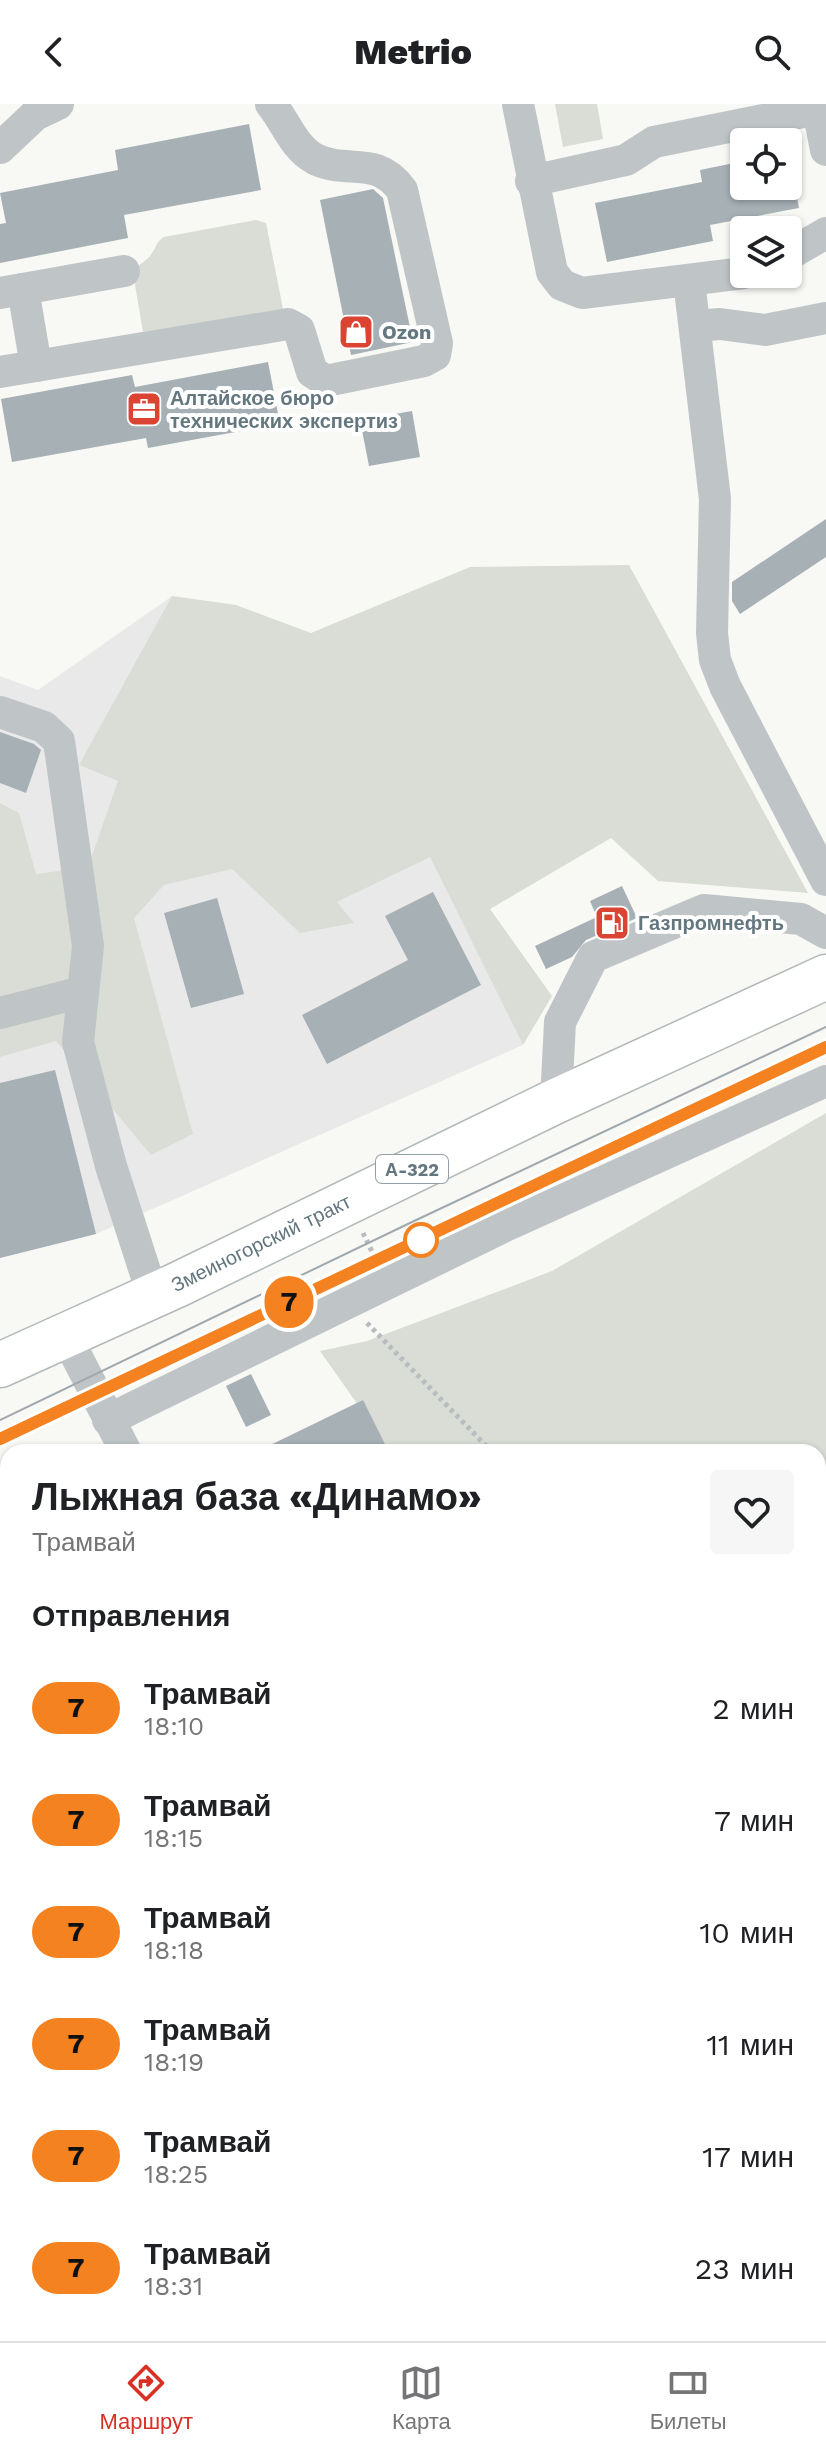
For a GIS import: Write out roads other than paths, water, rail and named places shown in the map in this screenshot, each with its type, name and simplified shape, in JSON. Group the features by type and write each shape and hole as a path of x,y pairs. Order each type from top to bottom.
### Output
{"highway":[{"name":"Змеиногорский тракт","path":"0,1365 153,1296 556,1101 826,977"}],"street":[{"path":"0,148 35,115 58,104"},
{"path":"0,372 288,324 299,330 312,372 326,381 424,361 435,355 437,343 402,190 394,179 374,167 317,160 303,151 271,104"},
{"path":"518,104 531,181 552,272 562,285 582,293 730,275"},
{"path":"531,181 626,160 654,142 817,107 826,150"},
{"path":"802,247 826,233"},
{"path":"36,366 12,291 124,271"},
{"path":"689,281 715,499 712,633 715,660 725,686 826,880"},
{"path":"695,326 720,324 765,330 826,318"},
{"path":"0,712 44,727 59,741 88,946 78,1042 111,1166 153,1296"},
{"path":"556,1101 560,1022 593,957 704,910 801,919 826,933"},
{"path":"0,1013 82,992"},
{"path":"108,1420 503,1227 826,1081"},
{"path":"66,1336 122,1444"}],"tram line":[{"path":"0,1420 826,1027"},
{"path":"0,1439 826,1047"},
{"name":"7","path":"0,1439 826,1047"}],"place":[{"name":"Ozon","path":"356,332"},
{"name":"Алтайское бюро технических экспертиз","path":"144,409"},
{"name":"Газпромнефть","path":"612,923"}]}
